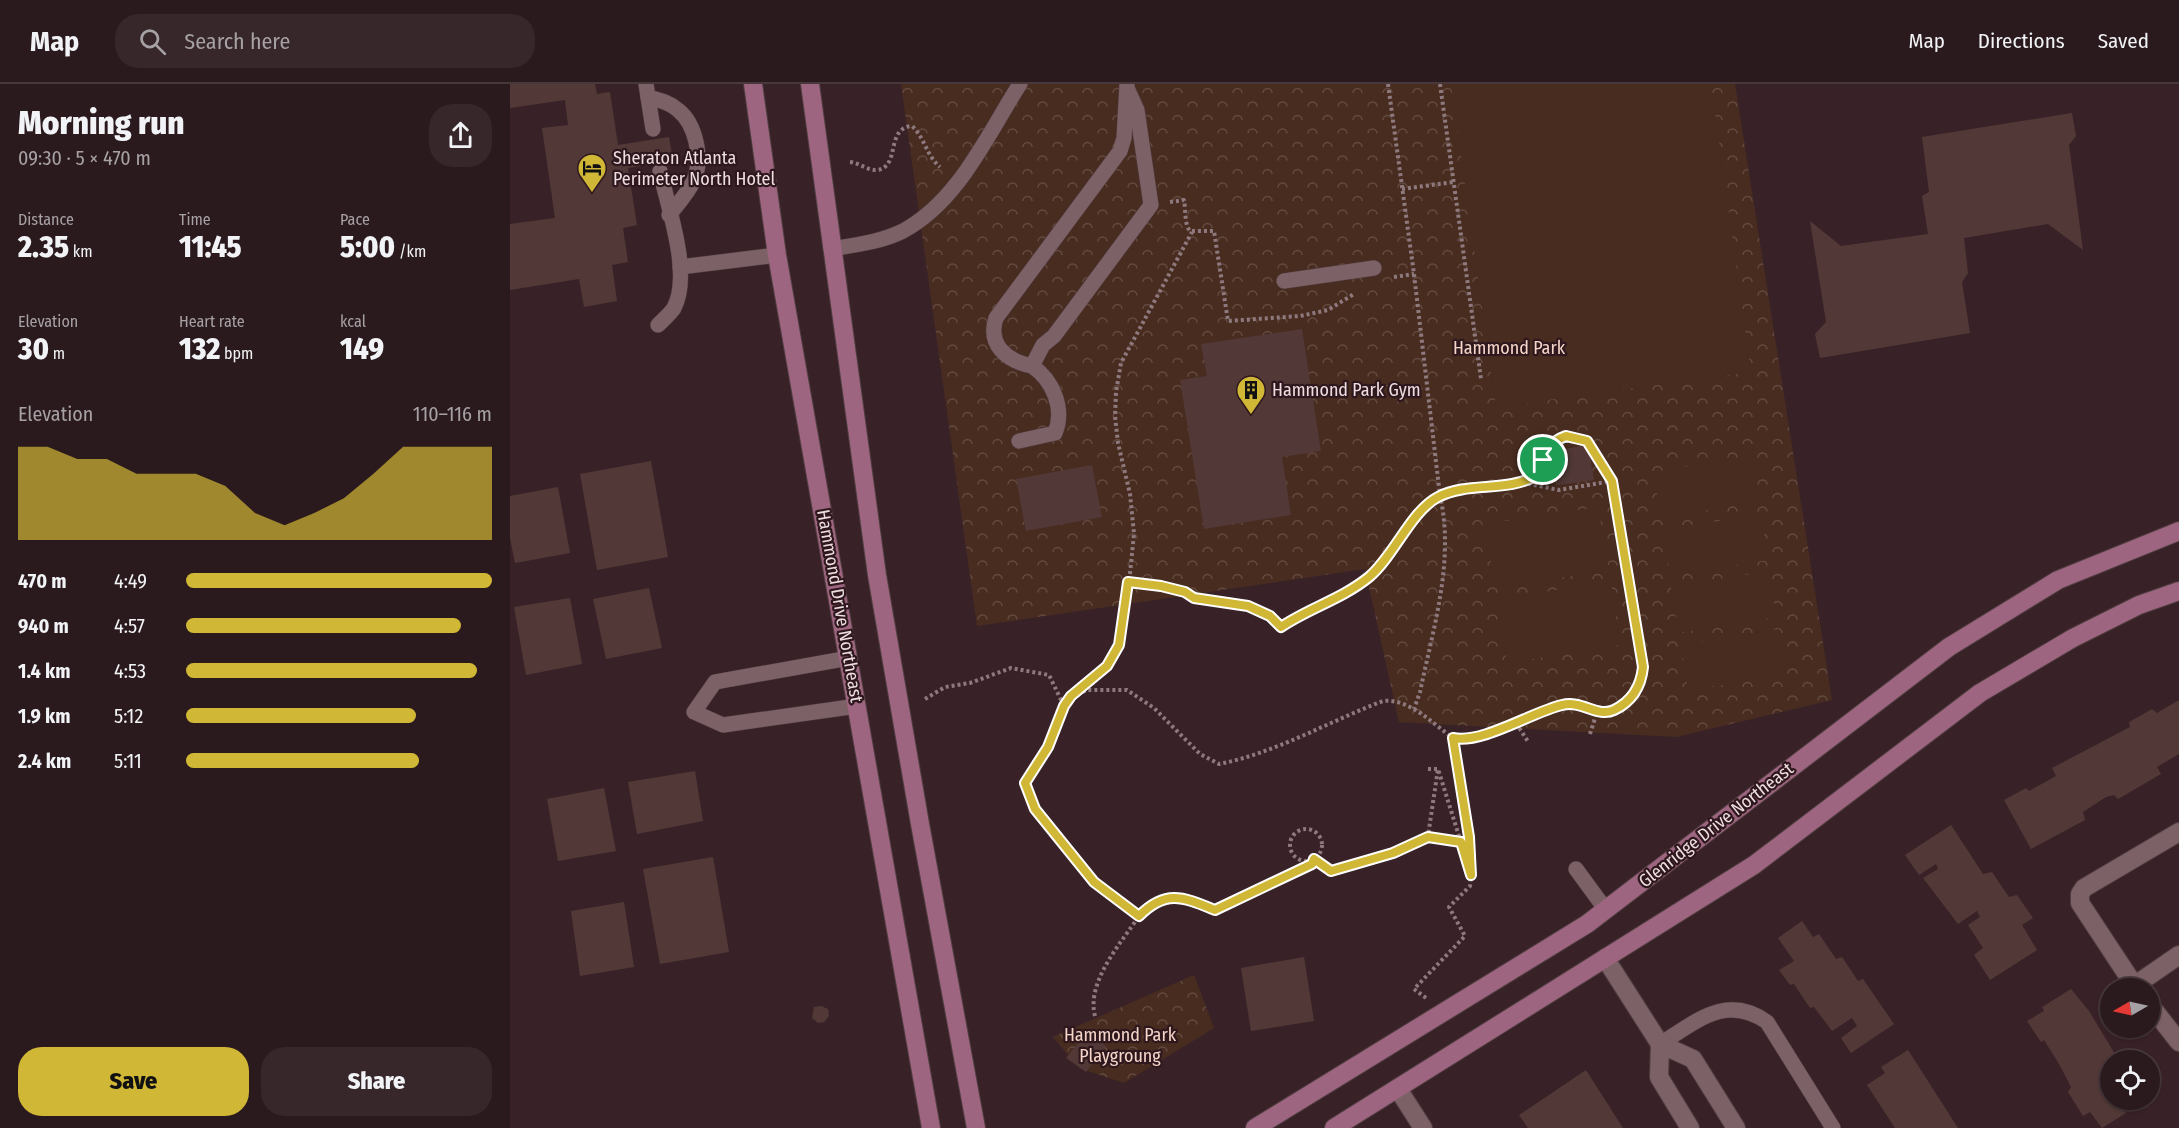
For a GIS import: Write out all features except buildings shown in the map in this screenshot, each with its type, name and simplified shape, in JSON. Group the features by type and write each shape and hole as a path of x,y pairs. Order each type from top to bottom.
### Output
{"main road":[{"name":"Hammond Drive Northeast","path":"753,84 777,255 931,1128"},
{"path":"810,84 877,575 976,1128"},
{"name":"Glenridge Drive Northeast","path":"1255,1128 1587,924 1949,646 2058,580 2179,531"},
{"path":"1334,1128 1754,865 1980,693 2073,638 2139,605 2179,591"}],"street":[{"path":"2129,978 2080,903 2080,894 2084,888 2179,832"},
{"path":"2147,978 2179,955"},
{"path":"1605,958 1660,1044 1693,1059 1736,1128"},
{"path":"2160,1018 2179,1042"},
{"path":"1660,1044 1659,1077 1690,1128"},
{"path":"1398,1089 1423,1128"}],"lane":[{"path":"831,249 885,238 902,231 933,210 946,198 960,178 1020,84"},
{"path":"1019,441 1055,433 1058,426 1058,405 1047,379 1032,366 1010,360 996,346 992,328 996,318 1120,151 1124,138 1127,87"},
{"path":"1032,366 1043,345 1054,336 1151,205 1137,110 1127,87"},
{"path":"647,90 653,129"},
{"path":"647,90 680,111 691,125 696,146 698,163 695,179 669,215"},
{"path":"658,325 673,310 679,293 680,267 660,171"},
{"path":"680,267 777,255"},
{"path":"1284,281 1374,268"},
{"path":"849,658 715,682 694,712 723,725 857,706"},
{"path":"1576,869 1606,910"},
{"path":"1660,1044 1714,1011 1735,1008 1752,1011 1767,1022 1833,1128"}],"path":[{"path":"1388,84 1440,496 1445,518 1443,577 1420,692 1414,709"},
{"path":"1440,84 1481,379"},
{"path":"850,162 875,171 884,168 890,161 897,134 904,127 912,126 921,137 929,157 940,167"},
{"path":"1402,189 1454,182"},
{"path":"1139,916 1094,882 1035,809 1025,783 1048,747 1064,706 1071,696 1107,666 1119,645 1134,534 1130,494 1118,443 1116,392 1121,363 1192,232"},
{"path":"1071,696 1088,690 1127,690 1154,708 1200,754 1219,764 1264,753 1332,720 1383,701 1391,700 1414,709 1453,738 1463,739 1570,703 1588,706 1597,712 1613,711 1632,696 1641,685 1643,667 1612,481 1587,441 1566,436 1546,448 1537,475 1524,483"},
{"path":"1128,582 1161,586 1185,592 1194,598 1248,606 1270,616 1281,627 1335,600 1370,576 1428,503 1440,496 1451,492 1524,483 1559,490 1612,481"},
{"path":"925,699 945,687 970,683 1011,668 1049,675 1064,706"},
{"path":"1590,734 1597,712"},
{"path":"1516,723 1529,743"},
{"path":"1427,999 1414,988 1465,936 1449,907 1470,886 1468,828 1453,738"},
{"path":"1428,769 1437,769"},
{"path":"1437,769 1471,875"},
{"path":"1428,837 1437,769"},
{"path":"1095,1016 1092,1003 1100,980 1139,916 1152,903 1182,896 1215,910 1312,864 1314,859 1322,851 1319,835 1311,829 1297,832 1290,845 1294,855 1303,861 1314,859 1331,871 1393,853 1428,837 1461,842"}],"green space":[{"name":"Hammond Park","path":"901,84 1735,84 1832,700 1676,737 1399,722 1365,569 977,626"},
{"path":"1451,84 1711,84 1751,372 1496,407"},
{"path":"1751,456 1758,502 1661,517 1653,472"},
{"path":"1598,507 1609,570 1495,588 1485,524"},
{"path":"1761,514 1768,560 1670,575 1663,530"},
{"path":"1769,571 1776,617 1678,633 1671,587"},
{"path":"1611,582 1620,645 1507,663 1497,599"},
{"path":"1779,629 1786,675 1688,690 1681,645"},
{"name":"Hammond Park Playgroung","path":"1194,975 1214,1028 1124,1083 1079,1068 1053,1037"}],"place":[{"name":"Sheraton Atlanta Perimeter North Hotel","path":"592,194"},
{"name":"Hammond Park Gym","path":"1251,416"}],"route":[{"path":"1566,436 1578,437 1587,441 1612,481 1643,667 1641,685 1632,696 1613,711 1597,712 1582,704 1564,704 1516,723 1459,740 1453,738 1466,810 1471,875 1461,842 1428,837 1393,853 1331,871 1314,859 1312,864 1215,910 1182,896 1152,903 1139,916 1094,882 1035,809 1025,783 1048,747 1064,706 1071,696 1107,666 1119,645 1127,603 1128,582 1161,586 1185,592 1194,598 1248,606 1270,616 1281,627 1335,600 1370,576 1393,550 1428,503 1451,492 1524,483 1537,475 1543,460 1546,448 1556,440 1566,436"}]}
